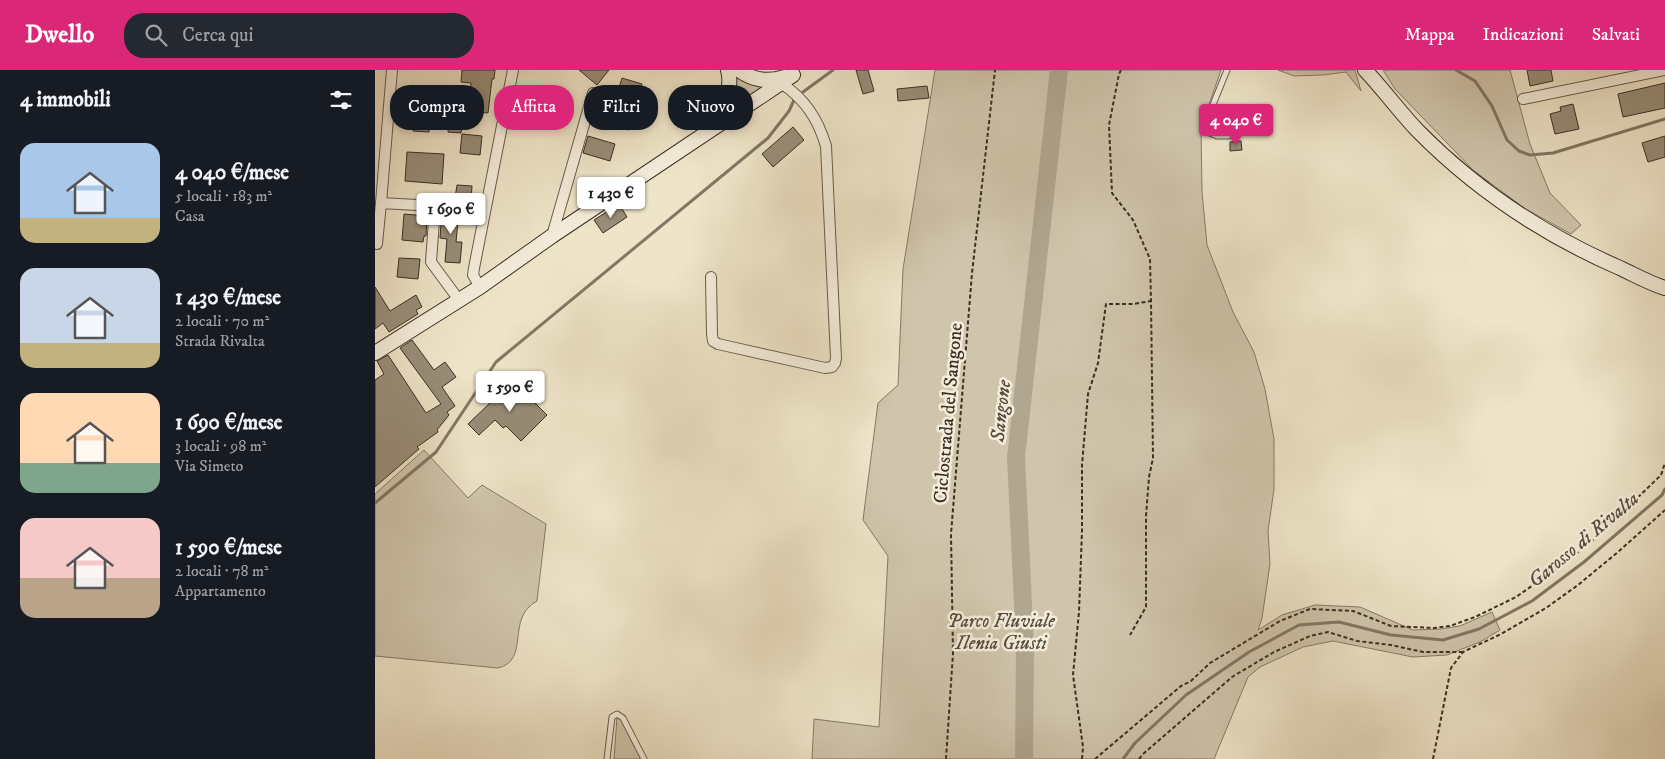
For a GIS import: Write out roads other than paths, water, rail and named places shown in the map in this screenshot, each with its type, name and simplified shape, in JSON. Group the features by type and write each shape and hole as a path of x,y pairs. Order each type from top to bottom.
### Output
{"street":[{"path":"377,244 392,70"},
{"path":"479,287 473,275 474,268 513,70"},
{"path":"702,136 721,110 729,92 728,70"},
{"path":"739,70 757,80 771,81 797,73"},
{"path":"1523,99 1665,70"},
{"path":"375,353 479,287 552,236 797,73"},
{"path":"1369,73 1416,129 1457,167 1502,202 1549,233 1593,256 1665,288"},
{"path":"711,277 713,341 718,344 825,368 832,368 835,364 826,146 816,122 803,100 781,83"},
{"path":"552,236 584,124"},
{"path":"381,203 435,206 431,262 459,300"}],"lane":[{"path":"1227,70 1209,117 1207,132 1217,136 1229,136"},
{"path":"607,759 612,716 617,714 623,718 645,759"}],"waterway":[{"path":"803,92 833,70"},
{"name":"Sangone","path":"1024,759 1025,646 1016,457 1059,70"},
{"path":"1456,70 1475,81 1492,106 1507,140 1519,151 1530,155 1553,153 1665,119"},
{"path":"375,503 436,452 496,362 768,138 789,111 795,98"},
{"name":"Garosso di Rivalta","path":"1123,759 1135,743 1186,695 1249,652 1299,625 1339,622 1391,635 1443,640 1479,629 1532,601 1584,562 1662,495 1665,489"}],"park label":[{"name":"Parco Fluviale Ilenia Giusti","path":"1001,631"}]}
